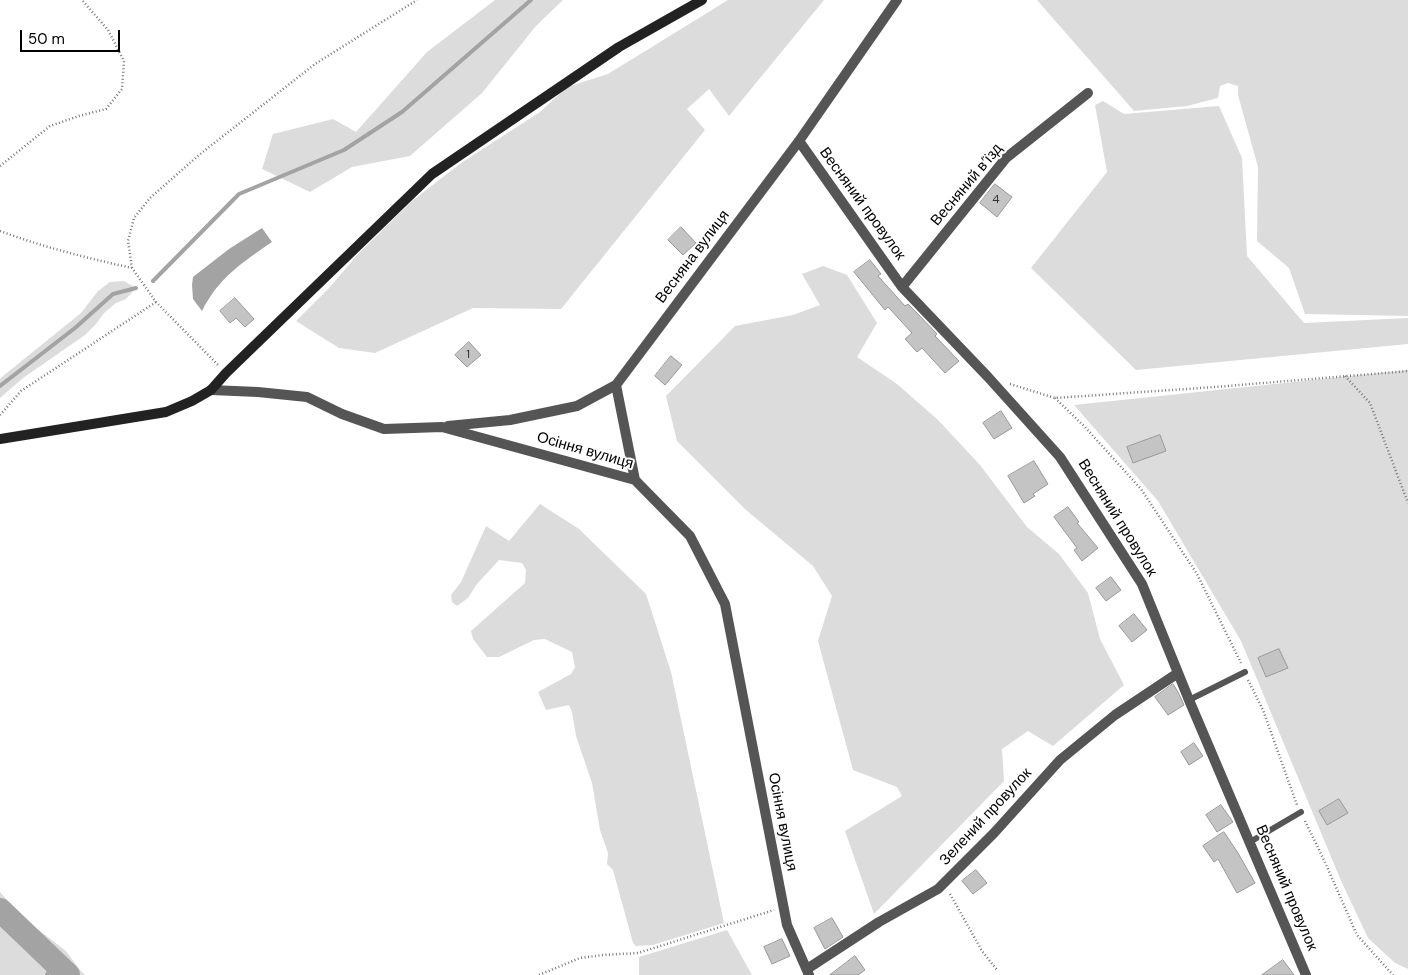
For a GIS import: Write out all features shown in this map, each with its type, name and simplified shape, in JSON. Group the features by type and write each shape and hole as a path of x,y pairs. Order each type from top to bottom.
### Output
{"street":[{"path":"0,439 166,412 192,401 211,390 226,373 432,174 619,47 702,0"},
{"name":"Весняна вулиця","path":"442,427 510,420 577,406 616,385 798,141 897,0"},
{"name":"Весняний в’їзд","path":"902,287 1006,158 1088,93"},
{"name":"Весняний провулок","path":"798,141 902,287 1060,457 1142,584 1189,700 1306,975"},
{"path":"616,385 635,480"},
{"name":"Осіння вулиця","path":"211,390 307,397 342,414 384,429 442,427 635,480 690,536 725,604 787,925 808,972"},
{"name":"Зелений провулок","path":"808,972 880,922 938,889 994,833 1060,760 1116,715 1178,673"}],"lane":[{"path":"1189,700 1245,672"},
{"path":"1250,842 1301,812"}],"path":[{"path":"0,166 50,126 106,109 122,89 124,61 108,30 82,0"},
{"path":"226,373 156,302 132,268 128,241 134,218 150,198 199,155 315,64 417,0"},
{"path":"0,231 80,256 132,268"},
{"path":"0,415 21,391 156,302"},
{"path":"988,378 1056,398 1206,388 1408,371"},
{"path":"1345,376 1370,403 1408,504"},
{"path":"944,884 982,950 998,970"},
{"path":"539,975 580,958 638,954 783,907"}],"shaded area":[{"path":"495,0 563,0 536,26 482,93 410,156 352,167 310,192 262,169 273,134 333,119 356,132 427,52"},
{"path":"728,0 824,0 729,116 709,89 687,109 705,130 561,309 473,308 375,353 339,348 296,321 330,287 359,253 412,201 461,163 540,112 567,87 608,74"},
{"path":"1037,0 1408,0 1408,316 1305,314 1289,268 1257,241 1258,167 1238,95 1238,86 1228,83 1220,86 1218,98 1187,106 1134,111"},
{"path":"1103,101 1124,114 1219,106 1242,158 1247,256 1304,323 1408,318 1408,344 1136,370 1031,268 1107,172 1095,105"},
{"path":"262,228 272,242 232,272 216,289 202,311 193,299 193,277 229,249"},
{"path":"823,266 847,275 877,323 857,357 897,384 938,420 980,465 1027,527 1059,554 1088,593 1100,639 1124,685 1053,746 1028,731 1002,749 1004,781 874,914 845,831 902,796 897,787 853,770 818,641 832,596 813,566 746,510 677,441 666,396 735,326 793,315 820,305 802,274"},
{"path":"124,281 136,288 126,299 116,303 104,313 85,335 23,378 0,398 0,379 3,376 81,313 98,291 110,282"},
{"path":"1408,370 1408,969 1395,963 1368,938 1342,883 1241,641 1158,501 1074,405"},
{"path":"540,504 579,529 646,594 671,672 724,923 653,945 636,946 633,943 613,870 607,864 608,853 600,830 592,783 576,736 572,712 569,705 546,710 538,692 571,674 575,667 572,652 545,639 534,640 499,657 487,657 473,639 471,631 525,583 526,570 522,563 499,560 477,584 468,598 457,606 452,602 451,595 461,582 486,526 509,541"},
{"path":"0,892 23,918 66,951 85,975 0,975"},
{"path":"727,930 752,975 639,975 639,957"}],"building":[{"path":"995,184 1012,197 997,217 980,203"},
{"path":"681,227 696,243 683,255 668,240"},
{"path":"870,260 881,274 878,276 905,306 908,304 937,334 935,336 959,361 945,373 922,348 917,352 905,339 912,333 888,307 885,310 854,272"},
{"path":"235,298 254,319 245,327 236,318 230,323 220,311"},
{"path":"469,342 481,355 467,367 455,355"},
{"path":"671,356 682,365 665,385 655,376"},
{"path":"1001,411 1012,428 994,439 983,423"},
{"path":"1160,435 1166,451 1133,463 1127,447"},
{"path":"1034,461 1048,484 1024,503 1008,476"},
{"path":"1068,507 1079,522 1077,523 1098,548 1082,561 1074,550 1077,548 1054,517"},
{"path":"1111,577 1121,590 1106,601 1096,588"},
{"path":"1134,614 1147,630 1132,642 1119,626"},
{"path":"1279,649 1288,668 1266,677 1258,658"},
{"path":"1173,684 1184,705 1168,715 1155,697"},
{"path":"1194,743 1203,756 1189,765 1181,752"},
{"path":"1339,799 1348,813 1327,825 1319,811"},
{"path":"1221,805 1233,822 1217,832 1206,815"},
{"path":"1224,832 1255,883 1237,893 1218,859 1214,862 1203,846"},
{"path":"976,870 987,883 973,894 962,881"},
{"path":"832,918 843,937 825,949 814,928"},
{"path":"782,939 790,956 772,964 764,947"},
{"path":"855,956 865,970 858,975 830,975"},
{"path":"1283,960 1294,975 1262,975"}],"waterway":[{"path":"153,281 239,194 344,150 402,112 531,0"},
{"path":"0,386 75,328 113,294 136,288"},
{"path":"0,910 68,975"},
{"path":"47,975 54,962"}]}
